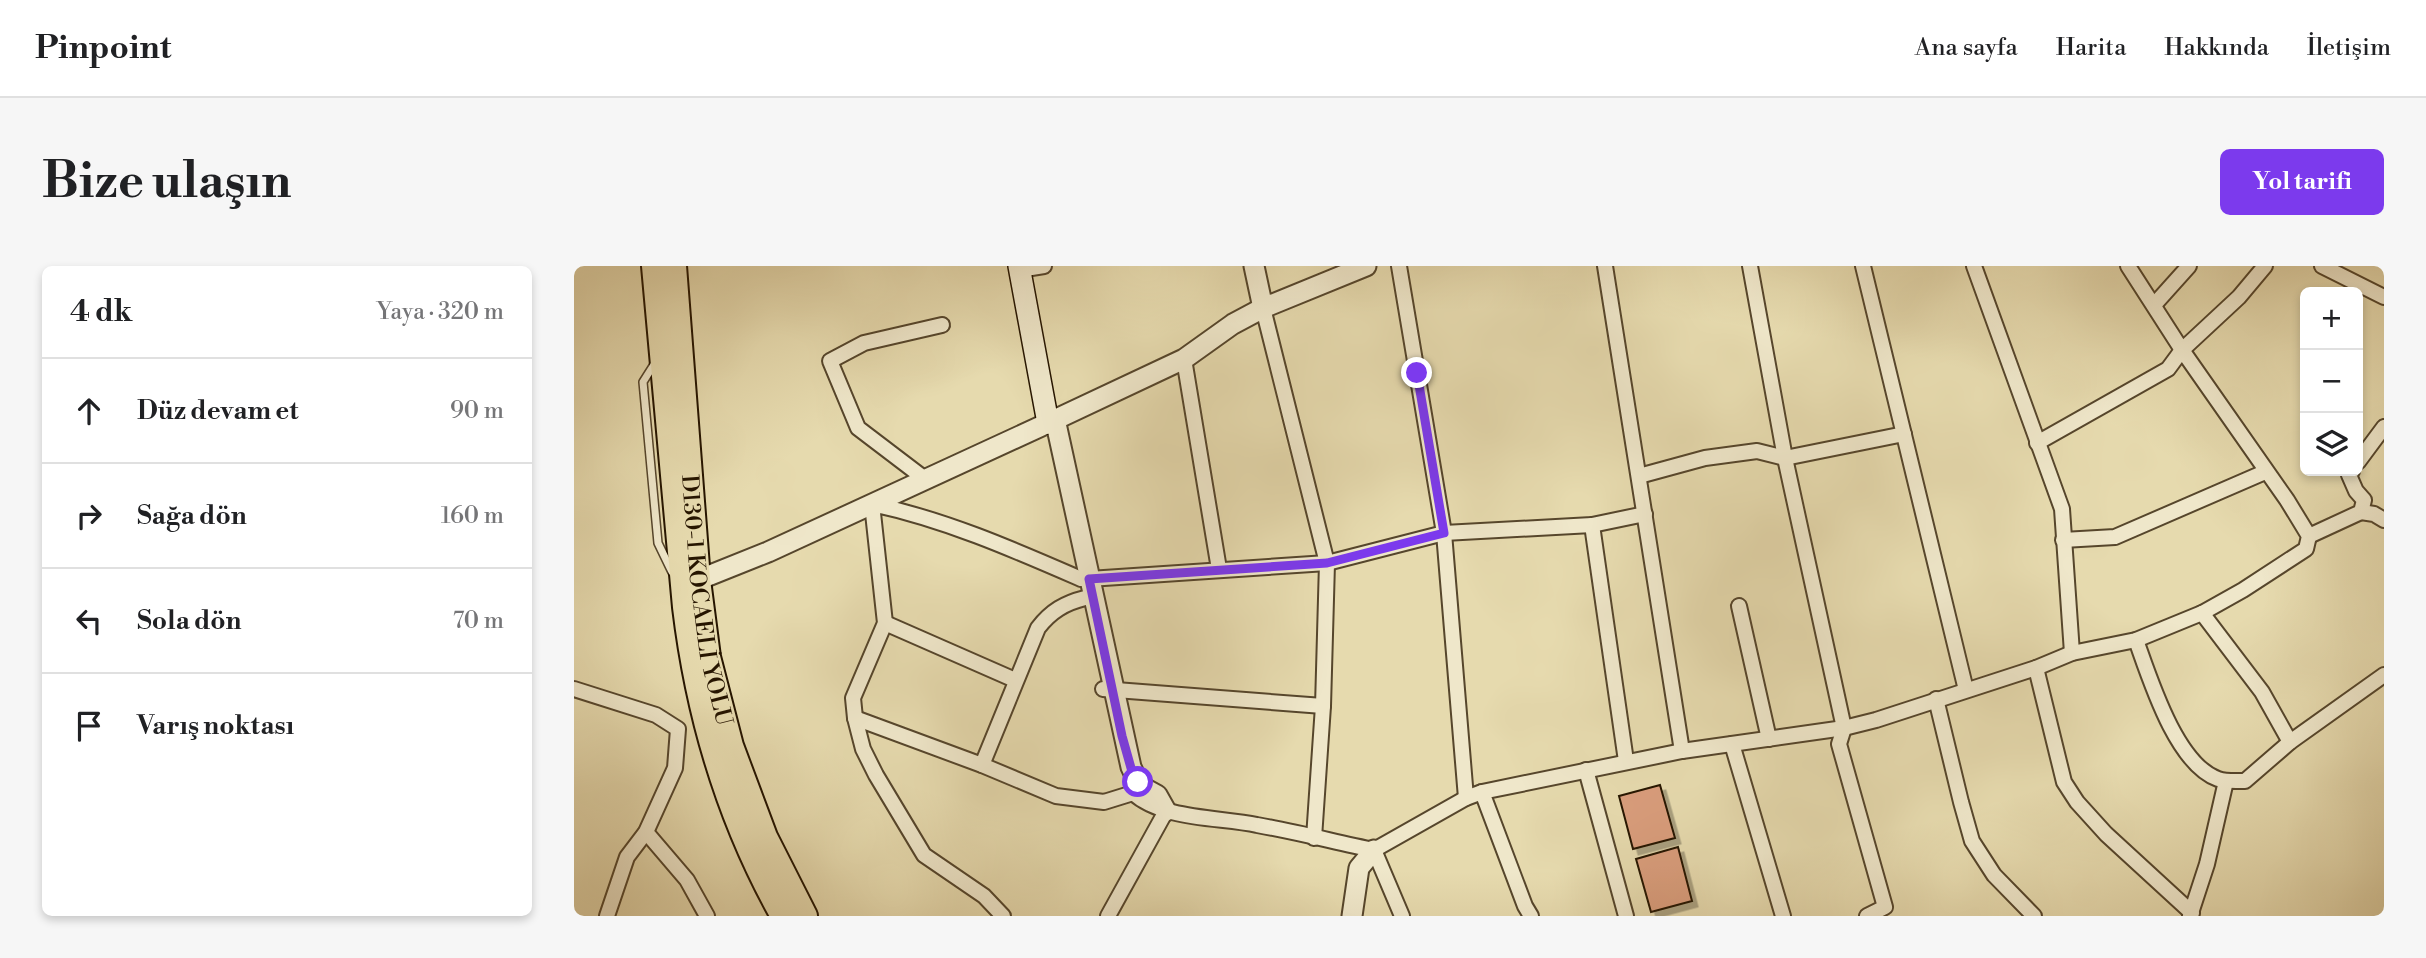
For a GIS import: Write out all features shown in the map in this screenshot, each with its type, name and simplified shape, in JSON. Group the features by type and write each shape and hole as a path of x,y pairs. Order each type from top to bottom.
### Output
{"highway":[{"path":"654,266 661,354 691,587 691,657 713,754 764,883 783,916"},
{"name":"D130-1 KOCAELİ YOLU","path":"674,266 691,587 731,746 765,837 805,916"}],"main road":[{"path":"1028,267 1051,421"}],"street":[{"path":"1254,266 1327,563 1323,706 1314,838"},
{"path":"691,587 1184,359 1233,324 1264,308 1366,266"},
{"path":"1399,266 1444,533 1466,798"},
{"path":"1605,266 1682,751"},
{"path":"1750,266 1785,458 1843,728 1839,744 1889,912 1867,916"},
{"path":"1863,266 1966,690"},
{"path":"1974,266 2062,509 2072,653"},
{"path":"1352,916 1359,868 1374,850 1466,798 1482,792 1626,761 1843,728 2036,668 2072,653 2136,640 2202,613 2306,549 2309,536 2287,500 2182,350 2128,266"},
{"path":"2154,305 2189,266"},
{"path":"2037,443 2168,369 2182,350 2239,297 2265,266"},
{"path":"2322,266 2384,298"},
{"path":"925,479 858,428 831,361 864,343 942,326"},
{"path":"1184,359 1219,569"},
{"path":"1051,421 1085,585 1131,768 1138,782 1157,795 1166,811"},
{"path":"2363,455 2384,427"},
{"path":"1639,476 1705,458 1756,451 1785,458 1904,434"},
{"path":"2063,540 2115,537 2265,472"},
{"path":"2349,476 2356,491 2364,500 2361,512"},
{"path":"872,504 915,513 978,535 1085,585 1219,569 1327,563 1444,533 1592,525 1645,514"},
{"path":"872,504 885,623 853,698 863,749 924,855 984,896 1003,916"},
{"path":"2309,536 2361,512 2374,514 2384,520"},
{"path":"1592,525 1626,761"},
{"path":"982,765 1038,628 1048,615 1085,585"},
{"path":"1739,606 1769,738"},
{"path":"2202,613 2262,692 2290,742"},
{"path":"885,623 1015,680"},
{"path":"2136,640 2154,690 2179,742 2191,760 2216,779 2226,781 2245,781 2290,742 2384,675"},
{"path":"2036,668 2064,782 2077,802 2106,834 2191,915 2207,864 2226,781"},
{"path":"574,689 656,715 678,729 674,768 646,832 627,857 607,916"},
{"path":"1109,689 1323,706"},
{"path":"1109,689 1122,774 1133,793 1143,802 1166,811 1257,825 1374,850"},
{"path":"1936,699 1972,841 1994,874 2034,916"},
{"path":"855,718 982,765 1056,796 1104,802 1133,793"},
{"path":"1732,744 1783,916"},
{"path":"1586,770 1626,916"},
{"path":"1482,792 1531,916"},
{"path":"1108,916 1166,811"},
{"path":"646,832 687,880 707,916"},
{"path":"1374,850 1402,916"}],"building":[{"path":"1660,785 1675,838 1633,849 1619,796"},
{"path":"1678,847 1692,901 1651,912 1636,859"}],"route":[{"path":"1138,782 1122,736 1089,579 1327,563 1444,533 1417,373"}]}
